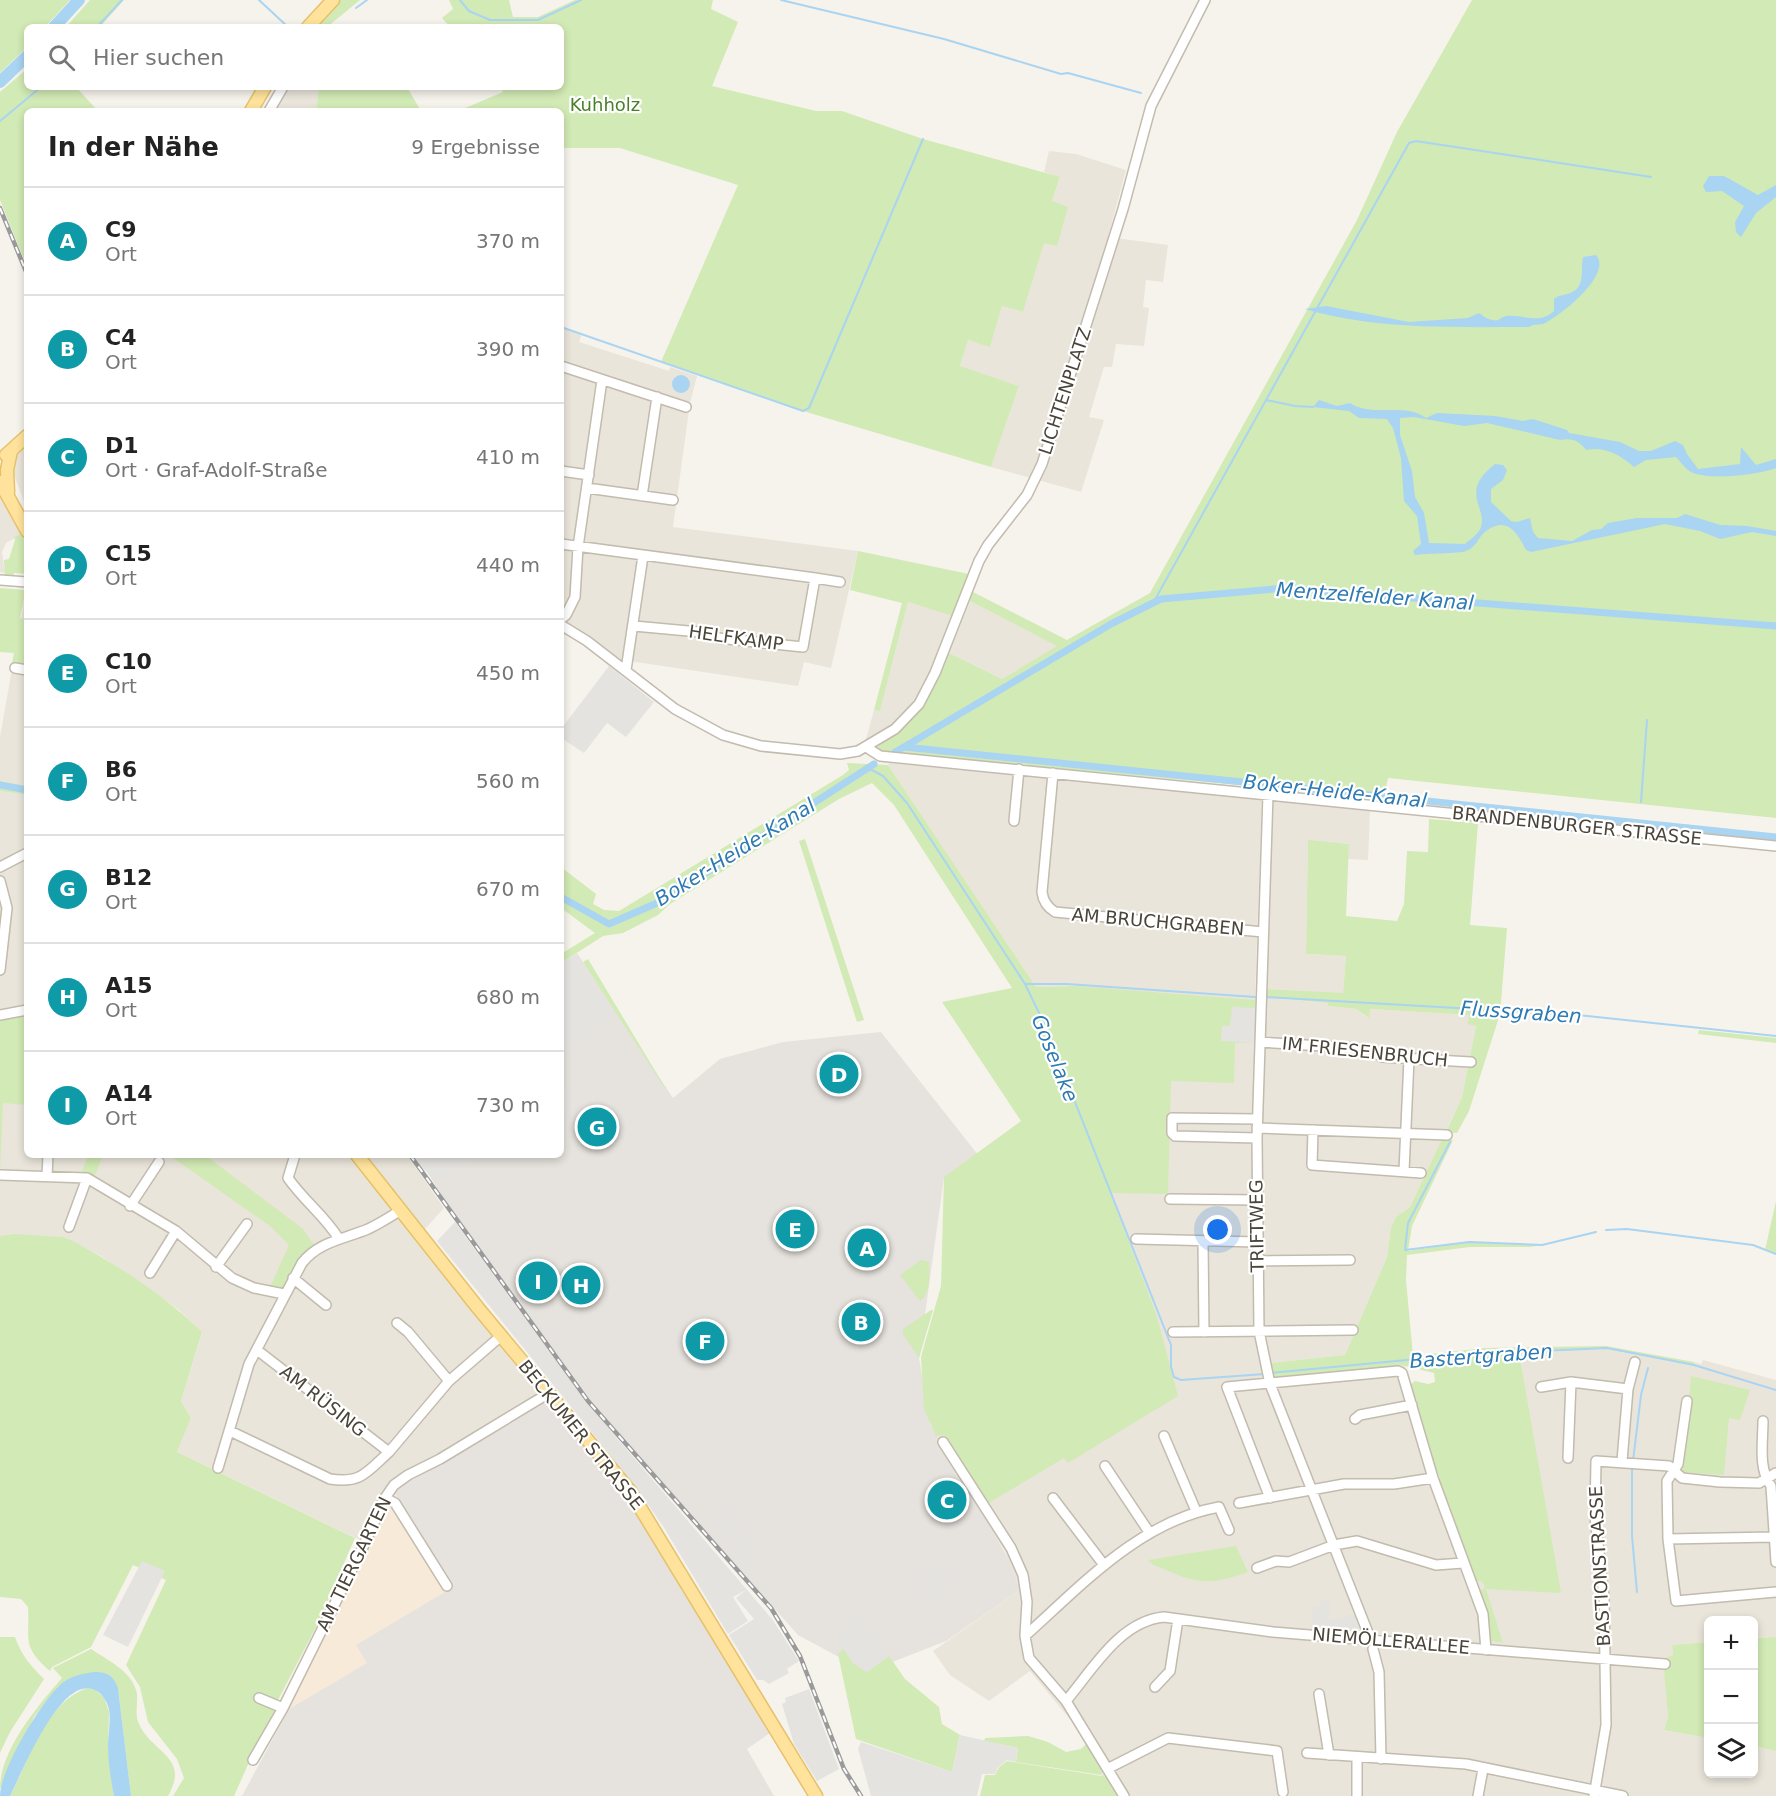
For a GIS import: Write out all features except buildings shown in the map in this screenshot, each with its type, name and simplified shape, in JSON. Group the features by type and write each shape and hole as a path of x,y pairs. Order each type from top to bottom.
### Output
{"main road":[{"path":"311,24 333,0"},
{"path":"253,108 263,90"},
{"path":"0,460 24,439"},
{"path":"8,496 6,470 11,451"},
{"path":"0,482 24,525"},
{"name":"BECKUMER STRASSE","path":"359,1158 501,1336 618,1474 642,1509 816,1796"}],"street":[{"name":"LICHTENPLATZ","path":"564,627 696,723 742,741 850,754 895,729 919,704 935,673 979,561 1035,480 1123,209 1151,106 1205,0"},
{"path":"271,108 281,90"},
{"path":"564,367 686,407"},
{"path":"564,617 575,597 578,547 602,380"},
{"path":"642,496 657,397"},
{"path":"564,471 589,475"},
{"path":"587,488 673,500"},
{"path":"564,545 840,582"},
{"path":"626,670 643,556"},
{"name":"HELFKAMP","path":"634,626 710,633 718,638 803,647 816,578"},
{"path":"0,580 24,582"},
{"path":"15,668 24,670"},
{"name":"BRANDENBURGER STRASSE","path":"866,747 880,756 1776,846"},
{"path":"1014,821 1019,769"},
{"name":"AM BRUCHGRABEN","path":"1053,773 1042,892 1043,900 1050,909 1054,912 1263,932"},
{"name":"TRIFTWEG","path":"1268,794 1257,1123 1259,1331 1268,1377 1370,1638"},
{"path":"0,867 24,855"},
{"path":"0,881 7,909 0,970"},
{"path":"0,1015 24,1011"},
{"name":"IM FRIESENBRUCH","path":"1260,1042 1369,1049 1382,1057 1471,1062"},
{"path":"1404,1171 1409,1059"},
{"path":"1257,1138 1175,1136 1172,1133 1172,1118 1257,1123 1313,1130 1447,1135"},
{"path":"1313,1130 1312,1165 1421,1173"},
{"path":"47,1176 48,1158"},
{"path":"294,1158 288,1178 298,1192 327,1219 339,1239"},
{"path":"130,1206 159,1162"},
{"path":"0,1175 87,1178 130,1206 176,1231 216,1267 232,1278 254,1288 284,1293"},
{"path":"69,1227 87,1178"},
{"path":"1170,1198 1257,1200"},
{"path":"218,1468 249,1364 284,1293 310,1253 370,1228 401,1210"},
{"path":"216,1267 248,1224"},
{"path":"150,1273 176,1231"},
{"path":"1136,1239 1257,1242"},
{"path":"1203,1241 1204,1332"},
{"path":"1258,1261 1350,1260"},
{"path":"293,1278 326,1305"},
{"path":"397,1323 408,1332 449,1381"},
{"path":"1173,1332 1353,1330"},
{"path":"230,1431 330,1479 348,1482 359,1479 389,1452 449,1381 501,1336"},
{"name":"AM RÜSING","path":"257,1350 389,1452"},
{"path":"1635,1362 1628,1389 1630,1462 1669,1466 1682,1478 1720,1482 1759,1483 1776,1473"},
{"path":"1270,1498 1227,1387 1268,1377 1398,1371 1404,1377 1433,1478 1483,1614 1486,1650"},
{"path":"1541,1387 1571,1382 1628,1389"},
{"path":"1568,1458 1571,1382"},
{"name":"AM TIERGARTEN","path":"253,1760 283,1708 385,1498 394,1485 408,1474 440,1459 549,1393"},
{"path":"1687,1401 1678,1464 1667,1481 1668,1539 1676,1600 1776,1592"},
{"path":"1355,1419 1360,1415 1412,1406"},
{"path":"1762,1421 1765,1479 1771,1486 1776,1562"},
{"path":"1164,1436 1196,1511"},
{"path":"943,1442 1011,1548 1023,1575 1027,1602 1024,1636 1029,1658 1066,1701 1124,1796"},
{"name":"BASTIONSTRASSE","path":"1594,1793 1606,1725 1604,1596 1595,1516 1596,1461 1630,1462"},
{"path":"1105,1466 1149,1532"},
{"path":"1239,1503 1344,1484 1394,1484 1433,1478"},
{"path":"385,1498 395,1503 447,1586"},
{"path":"1053,1498 1104,1565"},
{"path":"1024,1636 1104,1565 1149,1532 1196,1511 1219,1507 1229,1530"},
{"path":"1668,1539 1773,1537"},
{"path":"1257,1568 1276,1561 1289,1562 1334,1545 1357,1541 1436,1565 1463,1563"},
{"name":"NIEMÖLLERALLEE","path":"1066,1701 1129,1629 1147,1619 1178,1619 1273,1632 1370,1638 1665,1664"},
{"path":"1155,1688 1170,1671 1178,1619"},
{"path":"1373,1649 1379,1672 1381,1759"},
{"path":"1319,1694 1329,1755"},
{"path":"259,1698 283,1708"},
{"path":"1109,1768 1168,1738 1277,1751 1283,1792"},
{"path":"1307,1753 1466,1764 1594,1793 1623,1796"},
{"path":"1357,1757 1357,1796"},
{"path":"1478,1796 1483,1769"}],"shaded area":[{"path":"283,90 319,90 316,108 274,108"},
{"path":"1049,151 1076,154 1126,170 1108,237 1168,245 1163,282 1146,280 1143,307 1149,308 1144,346 1116,344 1112,367 1104,367 1089,417 1104,420 1081,492 991,467 1019,386 960,367 967,340 990,346 1002,306 1023,312 1044,242 1057,246 1052,201 1060,178 1044,172"},
{"path":"564,328 582,333 579,342 669,371 670,367 697,376 690,403 673,527 858,551 831,668 804,662 798,686 629,661 628,666 564,622"},
{"path":"24,448 24,501 14,475 13,460"},
{"path":"0,497 22,534 6,543 2,552 5,573 0,572"},
{"path":"24,601 24,786 0,781 0,737"},
{"path":"970,601 1058,646 1002,679 949,653"},
{"path":"908,602 955,617 931,676 914,705 891,727 865,743 874,710 880,711"},
{"path":"609,666 654,702 626,737 607,723 584,753 564,740 564,725"},
{"path":"889,763 1262,799 1255,996 1328,1003 1329,1006 1356,1009 1368,1018 1369,1009 1469,1015 1476,1026 1462,1097 1410,1207 1396,1217 1391,1227 1387,1257 1345,1355 1270,1363 1405,1365 1409,1386 1475,1581 1560,1593 1519,1352 1607,1348 1694,1365 1694,1362 1701,1364 1703,1360 1776,1380 1776,1637 1758,1638 1758,1616 1704,1616 1704,1642 1672,1645 1673,1655 1664,1663 1668,1717 1664,1730 1704,1737 1704,1778 1758,1778 1758,1747 1776,1751 1776,1796 1118,1796 1108,1777 1101,1776 1105,1771 1088,1741 1030,1671 989,1701 950,1675 933,1651 1020,1590 1006,1553 938,1448 927,1441 1156,1313 1109,1193 1075,986 1036,987 888,765","holes":["1478,1592 1503,1643 1490,1641 1488,1621"]},
{"path":"0,791 24,795 24,1158 409,1158 444,1208 415,1240 545,1401 445,1463 415,1477 366,1543 177,1452 191,1418 181,1401 202,1333 178,1309 101,1256 63,1237 0,1236"},
{"path":"1271,800 1370,810 1368,860 1348,859 1349,844 1308,841 1306,954 1346,956 1343,994 1265,989"},
{"path":"577,953 615,1015 564,1051 564,961"},
{"path":"579,956 673,1098 720,1059 783,1042 881,1032 979,1156 944,1177 919,1358 930,1424 1008,1558 1020,1590 946,1641 867,1672 798,1635 575,1384 456,1219 419,1158 564,1158 564,965"},
{"path":"1232,1007 1255,1008 1254,1043 1221,1041 1222,1026 1230,1026"},
{"path":"564,1084 579,1107 564,1118"},
{"path":"415,1158 479,1158 458,1170 436,1178 424,1170"},
{"path":"455,1222 586,1402 772,1619 799,1661 787,1669 789,1673 769,1684 763,1680 757,1680 729,1635 754,1619 736,1598 746,1590 733,1597 748,1621 728,1634 663,1526 632,1482 437,1241"},
{"path":"545,1401 613,1478 632,1506 770,1733 747,1749 774,1796 242,1796 289,1709 367,1663 356,1645 450,1589 445,1574 394,1491"},
{"path":"394,1491 445,1575 450,1589 357,1645 367,1663 289,1709 366,1543"},
{"path":"728,1512 759,1557 748,1565 713,1523"},
{"path":"142,1561 165,1571 128,1647 103,1635"},
{"path":"931,1569 939,1569 957,1579 928,1601 914,1580"},
{"path":"1320,1599 1330,1600 1328,1619 1337,1619 1351,1614 1356,1618 1359,1632 1311,1628 1313,1607 1319,1607"},
{"path":"862,1617 889,1656 867,1672 853,1663 835,1636"},
{"path":"809,1689 839,1769 817,1781 794,1744 782,1704 786,1702 785,1698"},
{"path":"960,1735 1018,1748 1016,1762 1007,1760 998,1767 995,1774 982,1774 977,1796 871,1796 858,1749 861,1742 952,1772"}],"green space":[{"path":"0,0 70,0 48,24 24,24 24,50 0,73"},
{"path":"90,0 124,0 103,24 69,24"},
{"path":"338,0 360,0 331,24 317,24"},
{"name":"Kuhholz","path":"449,0 509,0 513,17 538,17 575,0 713,0 711,9 738,22 712,86 816,111 842,111 923,139 1060,177 1052,201 1068,207 1057,246 1044,243 1023,312 1002,306 990,347 968,340 960,366 1019,386 991,467 803,411 661,362 738,185 620,148 564,148 564,108 465,108 503,92 502,90 564,90 564,24 447,24 442,18 453,9"},
{"path":"1472,0 1776,0 1776,818 1388,778 1383,802 1249,786 880,752 876,748 900,727 919,705 935,682 949,653 1002,679 1057,646 970,601 973,592 1067,640 1150,593 1357,220 1397,132"},
{"path":"24,72 24,90 79,90 95,108 24,108 24,260 0,200 0,92"},
{"path":"319,90 409,90 419,108 316,108"},
{"path":"22,534 24,537 24,574 14,573 13,578 5,578 4,560 9,559 14,537"},
{"path":"858,551 969,574 955,617 908,602 880,711 874,710 902,603 850,590"},
{"path":"0,588 24,590 20,618 24,619 24,665 12,663 14,653 0,652"},
{"path":"847,763 888,765 1036,987 1075,986 1255,1000 1254,1043 1235,1043 1234,1083 1171,1081 1168,1194 1110,1193 1156,1313 1178,1396 1068,1463 1064,1458 987,1504 944,1435 936,1436 924,1409 921,1357 941,1286 944,1177 1021,1121 942,1002 1012,988 894,805 872,783 839,799 670,904 658,915 623,933 603,936 564,961 564,952 595,933 564,910 564,869 596,894 593,904 604,910 619,911 849,770"},
{"path":"0,781 24,785 24,795 0,791"},
{"path":"1429,819 1478,823 1470,925 1507,928 1500,1014 1469,1111 1457,1133 1446,1132 1462,1097 1476,1026 1468,1024 1469,1015 1370,1009 1369,1018 1356,1009 1328,1006 1328,1003 1265,997 1265,989 1343,993 1346,956 1306,954 1308,840 1349,844 1346,916 1397,921 1404,904 1407,851 1428,852"},
{"path":"805,839 864,1020 857,1022 799,841"},
{"path":"588,959 666,1089 666,1090 583,962"},
{"path":"24,1015 24,1105 3,1103 0,1171 0,1019"},
{"path":"1699,1030 1776,1038 1776,1043 1698,1034"},
{"path":"1442,1139 1453,1140 1412,1226 1408,1251 1469,1242 1542,1245 1470,1247 1407,1255 1406,1280 1413,1356 1485,1348 1606,1346 1694,1362 1694,1365 1607,1348 1519,1352 1561,1593 1486,1589 1503,1643 1490,1641 1488,1621 1478,1592 1485,1588 1483,1582 1475,1581 1438,1483 1440,1478 1438,1473 1434,1472 1409,1386 1415,1381 1428,1384 1435,1382 1434,1373 1401,1365 1275,1379 1270,1363 1345,1355 1387,1257 1391,1227 1396,1217 1410,1207"},
{"path":"87,1158 102,1158 94,1178 82,1172"},
{"path":"173,1158 209,1158 302,1228 315,1246 284,1288 270,1287 289,1245 270,1226"},
{"path":"1776,1201 1776,1254 1765,1250"},
{"path":"15,1234 63,1237 71,1240 140,1282 172,1305 202,1332 181,1401 191,1418 177,1452 355,1538 317,1625 278,1700 276,1715 250,1760 234,1796 173,1796 184,1778 177,1759 148,1722 140,1687 126,1665 166,1580 133,1565 91,1647 52,1667 50,1671 31,1648 28,1635 28,1607 21,1599 0,1597 0,1236"},
{"path":"921,1260 929,1262 929,1278 928,1288 920,1301 900,1275"},
{"path":"933,1310 919,1358 903,1334 903,1329"},
{"path":"1691,1376 1750,1390 1740,1420 1729,1418 1724,1475 1682,1472"},
{"path":"1236,1546 1248,1572 1220,1580 1189,1579 1152,1564 1148,1560"},
{"path":"0,1637 15,1637 27,1660 44,1679 10,1732 0,1753"},
{"path":"1776,1637 1776,1751 1758,1747 1758,1638"},
{"path":"1704,1642 1704,1737 1664,1730 1668,1717 1663,1659 1673,1655 1672,1645"},
{"path":"91,1649 119,1667 135,1686 137,1718 140,1726 168,1757 175,1773 174,1783 168,1796 131,1796 118,1688 59,1686 34,1717 0,1789 6,1759 13,1744 31,1716 62,1678 53,1668"},
{"path":"844,1649 853,1663 867,1672 889,1656 905,1679 939,1707 942,1724 960,1735 952,1772 856,1739 838,1654"},
{"path":"87,1688 96,1690 104,1698 109,1711 108,1750 114,1796 10,1796 49,1719 72,1696"},
{"path":"1028,1736 1048,1742 1066,1752 1081,1749 1088,1742 1104,1771 1101,1775 1016,1762 1018,1748 984,1741 985,1738"},
{"path":"1007,1761 1108,1777 1118,1796 980,1796 985,1775 995,1775 999,1767"}],"water":[{"path":"1709,176 1724,176 1758,195 1776,185 1776,197 1756,213 1741,237 1736,232 1735,222 1744,206 1722,191 1706,192 1703,186"},
{"path":"1596,255 1599,263 1598,272 1584,293 1554,318 1529,327 1388,324 1332,316 1305,309 1326,306 1409,322 1468,318 1479,313 1487,319 1495,320 1506,316 1543,317 1554,311 1554,299 1578,288 1583,257"},
{"path":"677,375 685,375 690,380 688,391 677,393 672,388 672,380"},
{"path":"1319,400 1337,406 1350,403 1368,409 1408,411 1426,418 1437,413 1495,416 1523,421 1533,419 1567,430 1569,433 1620,442 1639,451 1651,451 1675,441 1683,445 1698,469 1740,464 1741,447 1756,465 1776,459 1776,468 1758,473 1734,476 1701,475 1690,472 1676,457 1646,460 1634,467 1612,452 1600,449 1586,450 1578,442 1571,440 1560,440 1487,423 1464,426 1414,417 1400,418 1400,435 1412,471 1415,497 1424,513 1429,543 1465,544 1478,533 1482,516 1476,493 1478,484 1495,464 1503,465 1507,470 1503,480 1491,489 1491,502 1511,521 1517,522 1530,518 1533,532 1538,538 1572,541 1592,530 1601,529 1608,523 1637,518 1677,518 1685,514 1720,525 1747,526 1776,531 1776,536 1752,532 1720,539 1700,531 1665,524 1531,552 1526,550 1515,532 1505,525 1499,525 1485,532 1473,547 1466,551 1415,555 1413,551 1421,544 1417,516 1404,501 1401,458 1393,428 1387,419 1359,418 1349,411 1313,407"},
{"path":"94,1672 109,1675 118,1688 131,1796 114,1796 108,1752 109,1709 103,1697 92,1689 79,1690 67,1698 43,1730 10,1796 0,1796 7,1770 22,1738 51,1695 67,1680"}],"waterway":[{"path":"57,24 79,0"},
{"path":"100,24 122,0"},
{"path":"259,0 285,24"},
{"path":"356,8 367,0"},
{"path":"460,0 469,11 490,20 538,20 581,0"},
{"path":"781,0 944,39 1061,74 1068,73 1141,93"},
{"path":"0,82 24,59"},
{"path":"0,121 37,90"},
{"path":"564,328 803,411 809,408 923,139"},
{"path":"1152,605 1409,143 1416,141 1651,177"},
{"path":"1266,400 1313,407"},
{"name":"Mentzelfelder Kanal","path":"904,747 1111,624 1161,599 1285,588 1776,626"},
{"path":"1641,802 1647,720"},
{"name":"Boker-Heide-Kanal","path":"895,752 904,747 1776,837"},
{"name":"Boker-Heide-Kanal","path":"564,899 609,924 664,900 874,764"},
{"name":"Goselake","path":"868,768 883,776 907,803 1025,984 1043,1021 1171,1345 1171,1367 1174,1377 1181,1380 1265,1374"},
{"name":"Boker-Heide-Kanal","path":"0,785 24,789"},
{"name":"Flussgraben","path":"1025,984 1067,984 1255,997"},
{"name":"Flussgraben","path":"1265,997 1578,1015 1776,1036"},
{"path":"1450,1142 1408,1223 1405,1250 1469,1242 1542,1245 1596,1232"},
{"path":"1606,1230 1627,1229 1753,1245 1776,1254"},
{"name":"Bastertgraben","path":"1270,1373 1470,1354 1607,1348 1694,1365 1776,1390"},
{"path":"1633,1461 1641,1395 1648,1368"},
{"path":"1632,1466 1632,1536 1637,1592"}],"railway":[{"path":"0,208 24,267"},
{"path":"412,1158 588,1401 771,1608 800,1656 844,1769 861,1796"}],"place":[{"name":"C15","path":"839,1074"},
{"name":"B12","path":"597,1127"},
{"name":"C10","path":"795,1229"},
{"name":"C9","path":"867,1248"},
{"name":"A14","path":"538,1281"},
{"name":"A15","path":"581,1285"},
{"name":"C4","path":"861,1322"},
{"name":"B6","path":"705,1341"},
{"name":"D1","path":"947,1500"}]}
